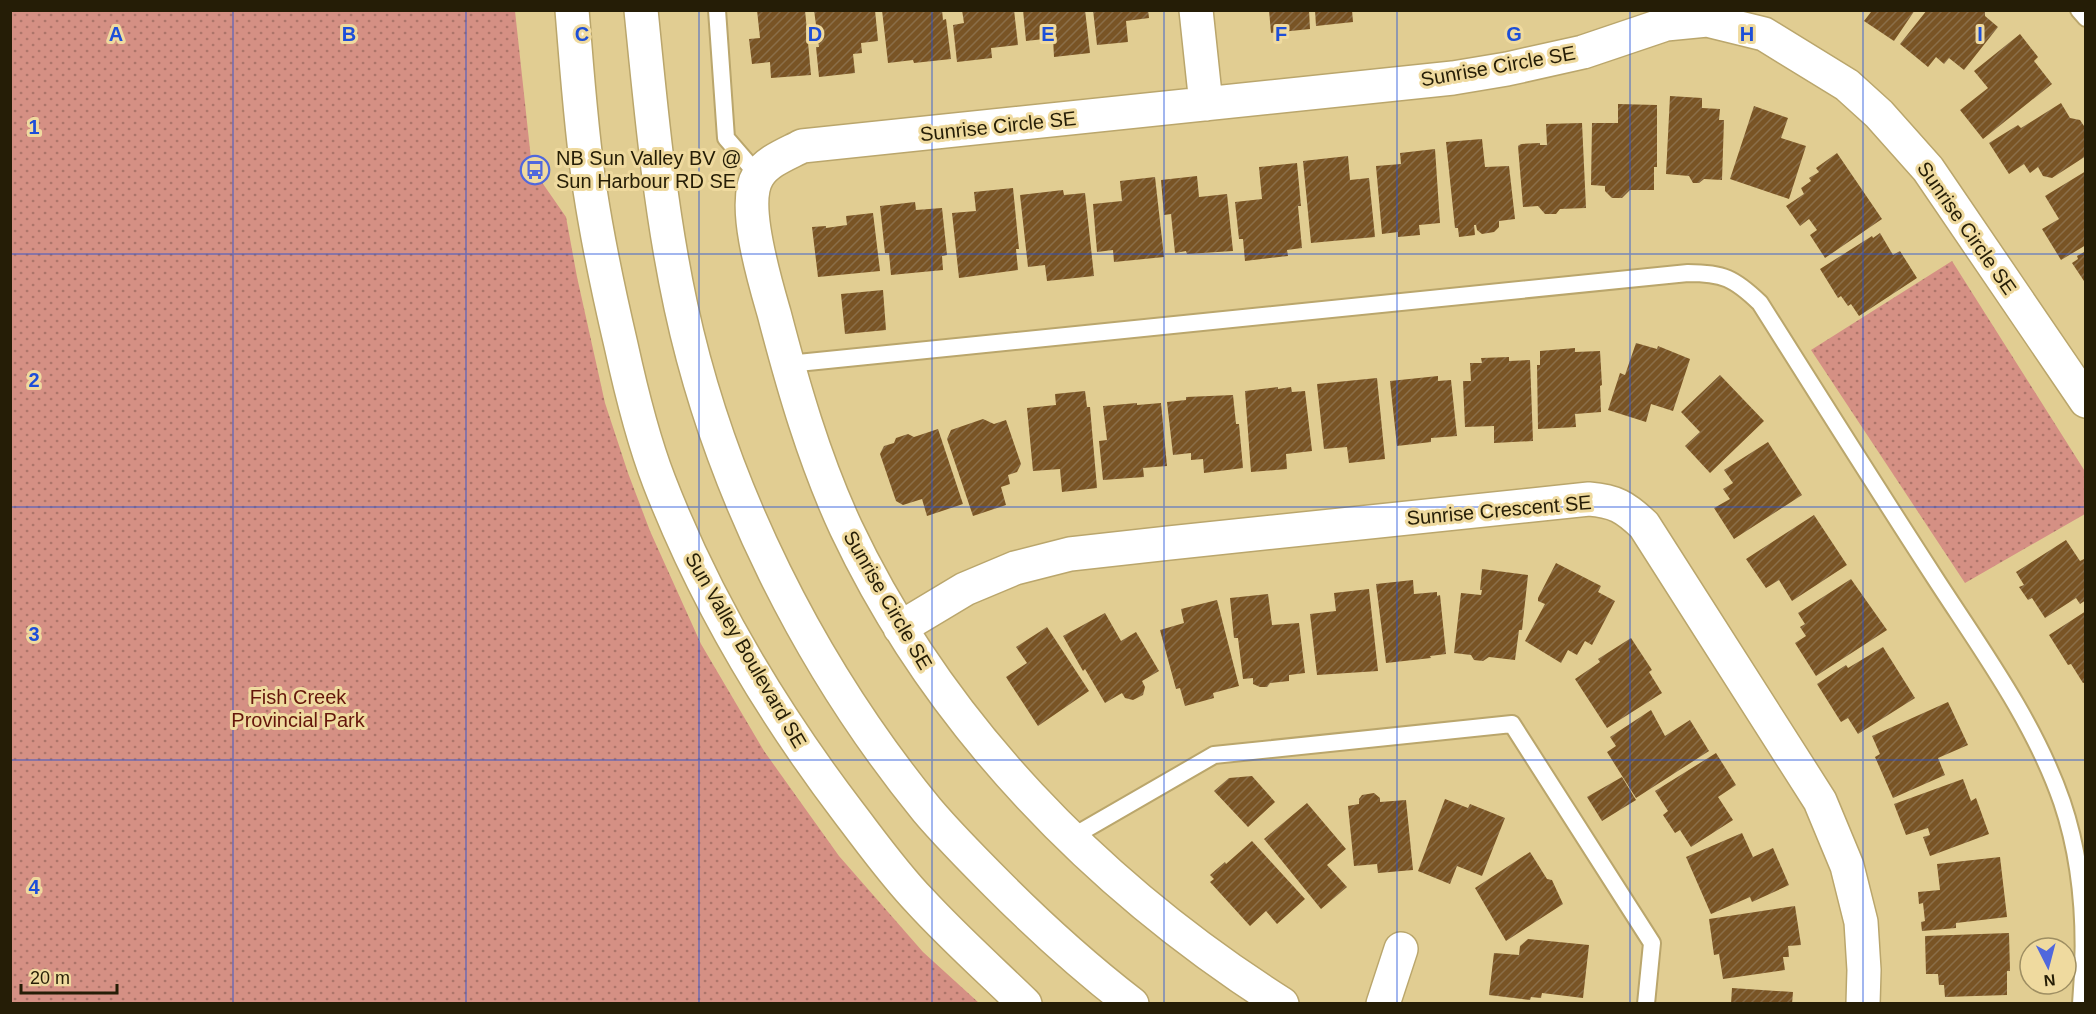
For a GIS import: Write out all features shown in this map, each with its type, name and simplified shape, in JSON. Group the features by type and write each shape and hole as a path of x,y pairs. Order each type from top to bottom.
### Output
{"street":[{"name":"Sun Valley Boulevard SE","path":"572,10 581,122 590,190 615,320 633,400 658,480 690,555 767,694 814,768 919,901 1025,1004"},
{"path":"641,10 658,171 669,250 681,310 703,392 725,458 753,528 795,612 844,693 880,748 928,811 1038,925 1132,1004"},
{"path":"1196,10 1206,104"},
{"name":"Sunrise Circle SE","path":"1281,1004 1240,978 1181,935 1125,888 1072,837 979,739 937,685 900,628 871,578 837,505 804,419 770,298 752,219 752,193 758,175 774,161 802,147 1464,76 1583,51 1666,24 1707,20 1764,34 1847,85 1879,114 1928,169 2083,393"},
{"name":"Sunrise Crescent SE","path":"900,628 965,589 1015,568 1070,554 1606,500 1621,506 1644,525 1820,801 1846,867 1860,922 1864,970 1863,1004"},
{"path":"1383,1004 1401,949"}],"lane":[{"path":"717,10 726,138 758,175"},
{"path":"2079,10 2085,18"},
{"path":"788,364 1688,273 1715,273 1742,285 1760,303 1990,664 2031,733 2062,802 2079,871 2085,922 2081,1004"},
{"path":"1072,837 1214,755 1512,724 1652,944 1646,1004"}],"green space":[{"name":"Fish Creek Provincial Park","path":"10,11 515,11 532,168 566,217 605,403 650,531 701,644 764,751 839,856 923,952 979,1003 11,1003"},
{"path":"1952,261 2086,473 2085,514 1965,583 1811,350"}],"building":[{"path":"757,10 805,10 811,75 771,78 770,62 752,64 749,39 760,38"},
{"path":"814,10 875,10 878,41 861,43 862,53 853,54 855,73 819,77 816,47 819,47"},
{"path":"882,10 942,10 943,20 946,19 951,59 888,63"},
{"path":"962,10 1014,10 1018,45 991,48 992,58 957,62 953,25 964,23"},
{"path":"1023,10 1085,10 1090,53 1054,57 1053,38 1026,41"},
{"path":"1093,10 1148,10 1149,18 1126,21 1128,42 1097,45"},
{"path":"1269,10 1309,10 1310,29 1271,33"},
{"path":"1315,10 1352,10 1353,22 1316,26"},
{"path":"1868,10 1915,10 1894,41 1864,21 1871,12"},
{"path":"1927,10 1985,10 1985,16 1998,27 1964,70 1949,58 1944,64 1936,57 1928,67 1900,44"},
{"path":"2020,34 2038,57 2034,61 2052,84 1983,139 1960,110 1988,88 1974,71"},
{"path":"1670,96 1702,98 1702,108 1720,109 1719,120 1724,120 1722,180 1704,179 1699,183 1693,183 1689,176 1666,174"},
{"path":"2061,103 2070,118 2080,120 2086,129 2086,156 2052,178 2043,176 2038,167 2030,173 2024,164 2009,174 1989,143 2018,125 2021,128"},
{"path":"1618,104 1657,105 1657,167 1654,167 1654,190 1630,190 1622,198 1612,198 1605,191 1605,186 1591,185 1592,123 1618,123"},
{"path":"1754,106 1788,118 1781,138 1806,146 1789,199 1730,179"},
{"path":"1582,123 1586,208 1560,209 1556,214 1545,214 1538,206 1523,207 1518,146 1540,143 1540,145 1547,145 1546,124"},
{"path":"1482,139 1485,167 1509,166 1515,219 1499,221 1499,227 1494,232 1482,234 1474,225 1475,235 1459,237 1458,228 1455,228 1446,142"},
{"path":"1435,149 1440,223 1419,225 1420,235 1398,237 1398,232 1382,234 1376,166 1401,164 1400,153"},
{"path":"1837,153 1882,219 1825,258 1810,235 1817,230 1809,219 1800,226 1786,206 1804,194 1801,188 1811,181 1809,178 1819,172 1816,168"},
{"path":"1348,156 1350,180 1369,178 1375,237 1311,243 1303,161"},
{"path":"1297,163 1302,248 1287,250 1288,256 1245,261 1243,239 1239,239 1235,202 1262,199 1259,167"},
{"path":"2086,171 2086,245 2061,260 2042,229 2059,219 2045,196"},
{"path":"1197,176 1199,197 1227,194 1233,251 1175,253 1171,214 1164,215 1161,180"},
{"path":"1155,177 1164,257 1114,262 1113,250 1097,252 1093,204 1122,201 1120,181"},
{"path":"1013,188 1019,249 1016,249 1018,270 959,278 952,213 976,211 974,192"},
{"path":"1063,190 1064,195 1085,193 1094,276 1047,281 1045,265 1028,267 1020,195"},
{"path":"915,202 916,210 942,208 947,255 942,256 943,270 891,275 889,253 885,253 880,206"},
{"path":"873,213 880,271 818,277 812,227 847,225 846,216"},
{"path":"1880,233 1893,255 1900,251 1917,278 1859,316 1851,304 1848,306 1841,296 1838,298 1820,269"},
{"path":"2086,251 2086,284 2072,263 2078,259 2077,256"},
{"path":"883,290 886,330 845,334 841,294"},
{"path":"1636,343 1657,349 1658,346 1690,359 1673,411 1651,404 1646,422 1608,410 1620,373 1625,375"},
{"path":"1575,348 1575,352 1600,351 1601,412 1575,414 1576,427 1538,429 1537,365 1540,365 1540,351"},
{"path":"1509,357 1509,361 1530,360 1533,441 1494,443 1494,426 1465,427 1463,381 1471,381 1470,363 1482,363 1481,358"},
{"path":"1720,375 1764,421 1710,473 1685,446 1700,432 1681,412"},
{"path":"1438,376 1438,381 1451,380 1457,436 1431,438 1431,442 1397,446 1390,381"},
{"path":"1377,378 1385,459 1349,463 1347,447 1324,449 1317,384"},
{"path":"1278,387 1278,389 1291,387 1292,392 1305,391 1312,451 1286,454 1287,469 1251,472 1245,391"},
{"path":"1085,391 1087,407 1090,407 1097,488 1062,492 1060,469 1033,471 1027,408 1056,405 1055,394"},
{"path":"1233,395 1236,424 1239,424 1243,468 1204,473 1203,459 1191,460 1191,453 1173,455 1167,402 1186,400 1186,397"},
{"path":"1137,403 1137,405 1161,403 1167,466 1143,468 1144,477 1103,480 1099,441 1107,440 1103,406"},
{"path":"983,419 994,424 1006,420 1021,464 1017,472 1008,475 1010,484 1001,487 1006,505 973,516 947,439 951,430"},
{"path":"938,429 963,504 927,516 922,499 903,505 896,501 880,454 884,446 894,443 896,438 908,434 914,437"},
{"path":"1768,442 1802,495 1734,539 1714,508 1730,499 1723,489 1733,483 1724,470"},
{"path":"1814,515 1847,565 1792,601 1779,580 1766,588 1746,559"},
{"path":"2066,540 2080,561 2086,558 2086,600 2080,604 2076,598 2045,618 2032,598 2028,600 2019,587 2024,585 2016,572"},
{"path":"1556,563 1601,586 1598,592 1615,601 1592,645 1585,641 1577,655 1568,650 1561,663 1525,641 1545,604 1538,601 1538,598"},
{"path":"1482,569 1528,575 1522,630 1519,630 1515,660 1489,657 1483,661 1474,660 1471,655 1454,653 1461,593 1481,595"},
{"path":"1851,579 1887,630 1816,676 1795,643 1806,636 1800,627 1805,624 1798,613"},
{"path":"1413,580 1414,594 1437,592 1437,596 1440,595 1446,654 1386,663 1376,584"},
{"path":"1369,589 1378,671 1317,675 1310,614 1336,611 1334,593"},
{"path":"1268,594 1272,625 1299,623 1305,673 1289,675 1289,681 1270,683 1267,687 1260,687 1253,684 1253,678 1243,679 1238,638 1234,638 1230,598"},
{"path":"1217,600 1239,686 1213,693 1214,698 1185,706 1180,688 1176,689 1160,630 1184,623 1181,609"},
{"path":"2086,611 2086,682 2083,683 2071,664 2068,665 2049,635"},
{"path":"1105,613 1121,641 1136,632 1159,671 1142,681 1145,687 1143,695 1133,700 1125,698 1122,693 1105,703 1063,636"},
{"path":"1047,627 1089,691 1038,726 1006,677 1027,663 1016,647"},
{"path":"1631,638 1652,670 1649,672 1662,693 1607,728 1575,679 1600,662 1598,659"},
{"path":"1883,647 1915,698 1858,734 1848,718 1841,722 1817,684 1846,665 1848,668"},
{"path":"1948,702 1968,745 1938,758 1945,775 1893,798 1875,757 1880,754 1872,736"},
{"path":"1651,710 1665,736 1690,720 1709,751 1636,798 1607,752 1616,746 1610,737"},
{"path":"1716,753 1736,785 1718,797 1733,820 1691,847 1680,830 1675,833 1663,815 1668,811 1655,791"},
{"path":"1252,776 1275,802 1248,827 1214,791 1229,778"},
{"path":"1622,777 1636,800 1602,821 1587,797"},
{"path":"1963,779 1971,801 1976,798 1989,834 1930,856 1923,837 1930,835 1928,828 1906,835 1894,804"},
{"path":"1374,793 1380,798 1380,802 1406,800 1413,870 1378,873 1377,864 1354,866 1348,806 1359,804 1362,795"},
{"path":"1445,799 1468,808 1470,804 1505,818 1482,876 1457,866 1450,884 1418,871"},
{"path":"1307,803 1346,849 1327,865 1347,887 1321,909 1264,839"},
{"path":"1742,833 1753,857 1773,848 1789,885 1752,902 1750,897 1711,914 1686,857"},
{"path":"1252,841 1305,899 1277,924 1266,911 1250,926 1210,882 1214,879 1210,875"},
{"path":"1530,852 1547,879 1552,880 1563,904 1506,941 1475,888"},
{"path":"2000,857 2007,917 1956,923 1956,928 1922,931 1921,922 1925,921 1923,903 1919,904 1918,892 1940,890 1937,864"},
{"path":"1795,906 1801,945 1788,946 1789,957 1783,957 1785,970 1723,979 1719,954 1714,955 1709,919"},
{"path":"2009,933 2010,971 2007,971 2007,995 1945,997 1944,985 1939,985 1938,974 1926,974 1925,936"},
{"path":"1528,939 1589,945 1583,998 1542,993 1541,998 1531,997 1530,1000 1489,995 1494,953 1519,955 1520,946"},
{"path":"1732,988 1793,992 1792,1004 1731,1004"}],"place":[{"name":"NB Sun Valley BV @ Sun Harbour RD SE","path":"535,170"}]}
